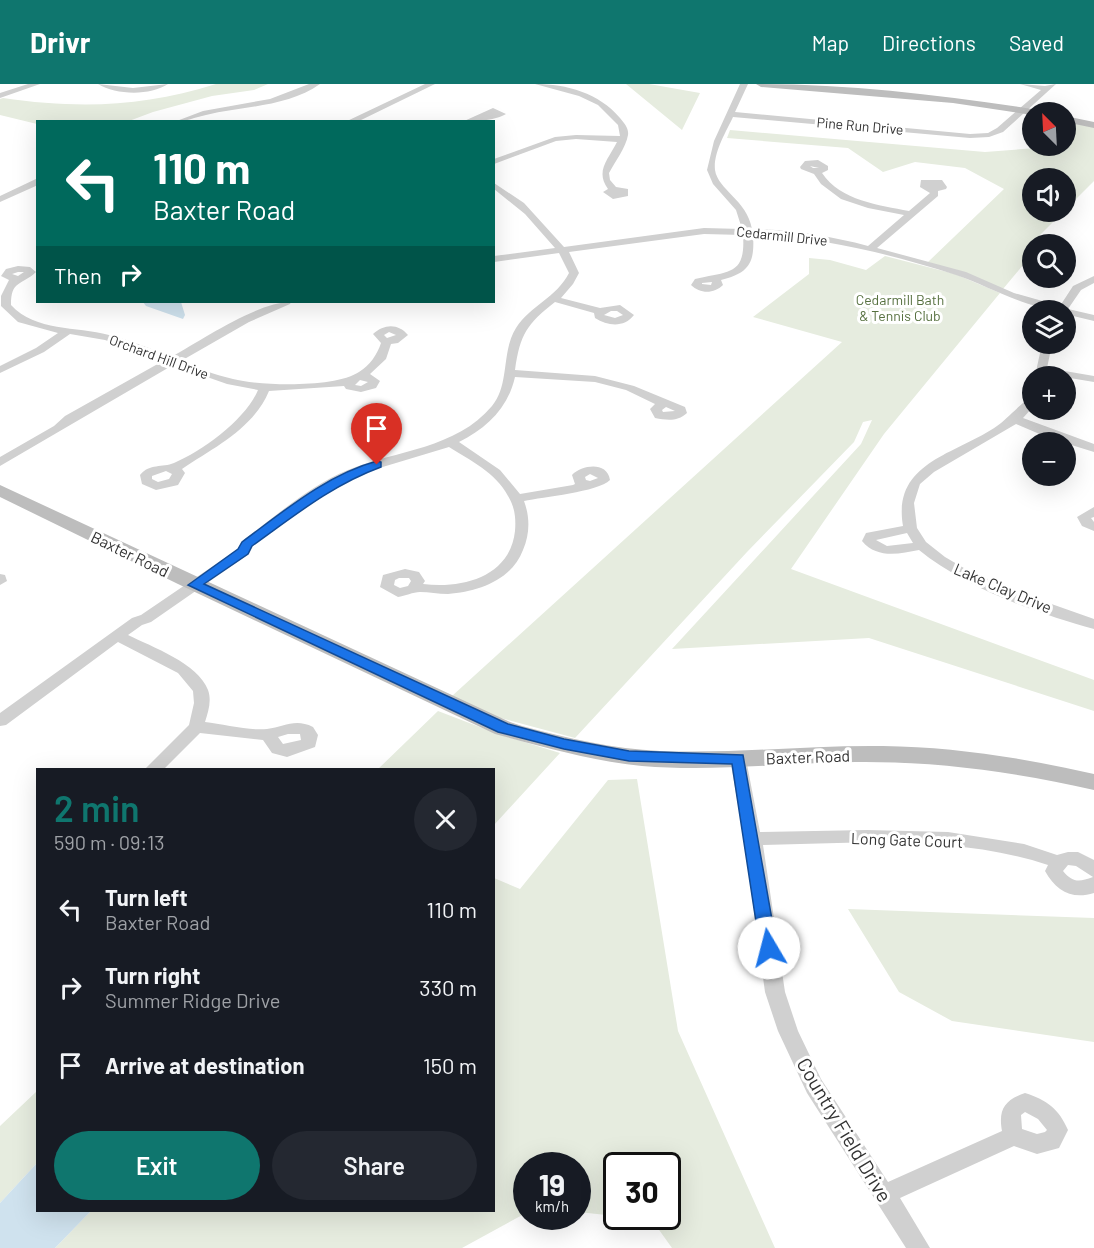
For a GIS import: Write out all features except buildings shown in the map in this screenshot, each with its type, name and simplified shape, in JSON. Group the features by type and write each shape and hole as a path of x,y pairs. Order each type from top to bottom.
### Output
{"main road":[{"path":"761,84 953,100 1022,111"},
{"path":"1076,121 1094,125"},
{"name":"Baxter Road","path":"0,490 190,583 503,728 568,745 658,759 881,754 949,757 1001,762 1094,782"}],"street":[{"path":"0,96 36,84"},
{"path":"102,84 122,90 140,91 164,84"},
{"path":"184,120 203,113 272,101 316,84"},
{"path":"353,120 431,84"},
{"path":"539,84 581,94 600,102 611,110 625,129 605,173 606,180 613,189"},
{"path":"716,280 737,271 747,262 749,256 747,231 741,210 716,183 711,168 713,152 744,84"},
{"path":"1024,84 1050,86"},
{"path":"1036,102 1050,86"},
{"name":"Pine Run Drive","path":"731,114 970,136 989,135 1022,116"},
{"path":"472,120 485,116"},
{"path":"495,162 555,139 621,140"},
{"path":"817,171 824,183 838,194 910,214"},
{"path":"0,199 36,182"},
{"path":"0,721 118,636 137,621 138,614 244,551 246,544 324,489 351,474 451,443 476,428 494,411 500,403 511,373 514,344 520,329 571,282 574,273 573,265 525,206 495,187"},
{"path":"870,249 935,194 933,189"},
{"name":"Cedarmill Drive","path":"495,259 674,234 747,231 807,236 870,249 962,274 1027,300"},
{"name":"Orchard Hill Drive","path":"14,279 3,307 22,321 44,328 105,337 218,379 265,387 349,382 350,387 357,389 372,386 373,379 362,376 382,357 387,341"},
{"path":"1070,300 1077,288 1094,279"},
{"path":"554,299 600,311"},
{"path":"0,453 52,424 69,419 172,362 268,304"},
{"name":"Cedarmill Drive","path":"1076,314 1094,318"},
{"path":"0,370 40,350 68,331"},
{"path":"511,373 595,379 630,388 664,404"},
{"path":"1076,377 1094,379"},
{"path":"174,468 245,420 258,404 265,387"},
{"path":"1022,411 1015,419 1053,435 1094,448"},
{"path":"0,462 58,429 69,419"},
{"name":"Lake Clay Drive","path":"1015,419 931,468 916,480 908,492 917,538 964,574 1094,624"},
{"path":"416,587 448,590 479,584 509,566 517,553 522,519 516,498 496,473 451,443"},
{"path":"516,498 576,488 584,484"},
{"path":"1094,511 1084,517 1087,523 1094,527"},
{"path":"118,636 183,669 200,690 202,703 196,727 154,768"},
{"path":"196,727 268,735"},
{"name":"Country Field Drive","path":"738,759 753,839 775,992 788,1031 814,1086 919,1248"},
{"name":"Long Gate Court","path":"753,839 941,839 1039,854 1058,862 1074,858 1087,863 1094,871"},
{"path":"1058,862 1054,871 1056,876 1067,885 1081,889 1094,884"},
{"path":"883,1195 1013,1136"}],"green space":[{"path":"216,84 268,84 254,90 212,96 132,120 36,120 36,124 0,115 0,99 3,98 58,104 111,104 189,92"},
{"path":"626,84 649,84 700,93 682,130"},
{"path":"1076,123 1094,126 1094,181 1076,199 1076,168 1022,168 1022,222 1053,222 1041,234 1022,234 1022,266 1003,289 928,262 1004,189 965,168 915,162 883,172 848,148 727,138 730,130 985,152 1022,149 1022,156 1076,156"},
{"name":"Cedarmill Bath & Tennis Club","path":"885,256 955,274 1000,293 884,434 791,569 1094,680 1094,711 869,638 672,649 861,444 872,420 863,422 854,442 747,552 575,738 497,717 452,696 842,342 753,317 809,274 809,258 830,260 866,270"},
{"path":"438,711 498,734 560,753 495,824 495,768 379,768"},
{"path":"637,779 678,1031 775,1248 672,1248 659,1230 681,1230 681,1152 603,1152 603,1215 591,1213 591,1152 513,1152 513,1220 462,1248 55,1248 90,1212 495,1212 495,878 520,889 608,780"},
{"path":"848,909 1094,918 1094,1042 952,1021 899,992"},
{"path":"36,1092 36,1164 0,1203 0,1126"}],"water":[{"path":"144,303 181,303 185,315 183,319 146,306"},
{"path":"36,1164 36,1212 90,1212 55,1248 0,1248 0,1203"}],"route":[{"path":"377,465 351,474 324,489 246,544 244,551 194,585 503,728 564,744 629,756 658,759 738,759 753,839 769,948"}]}
